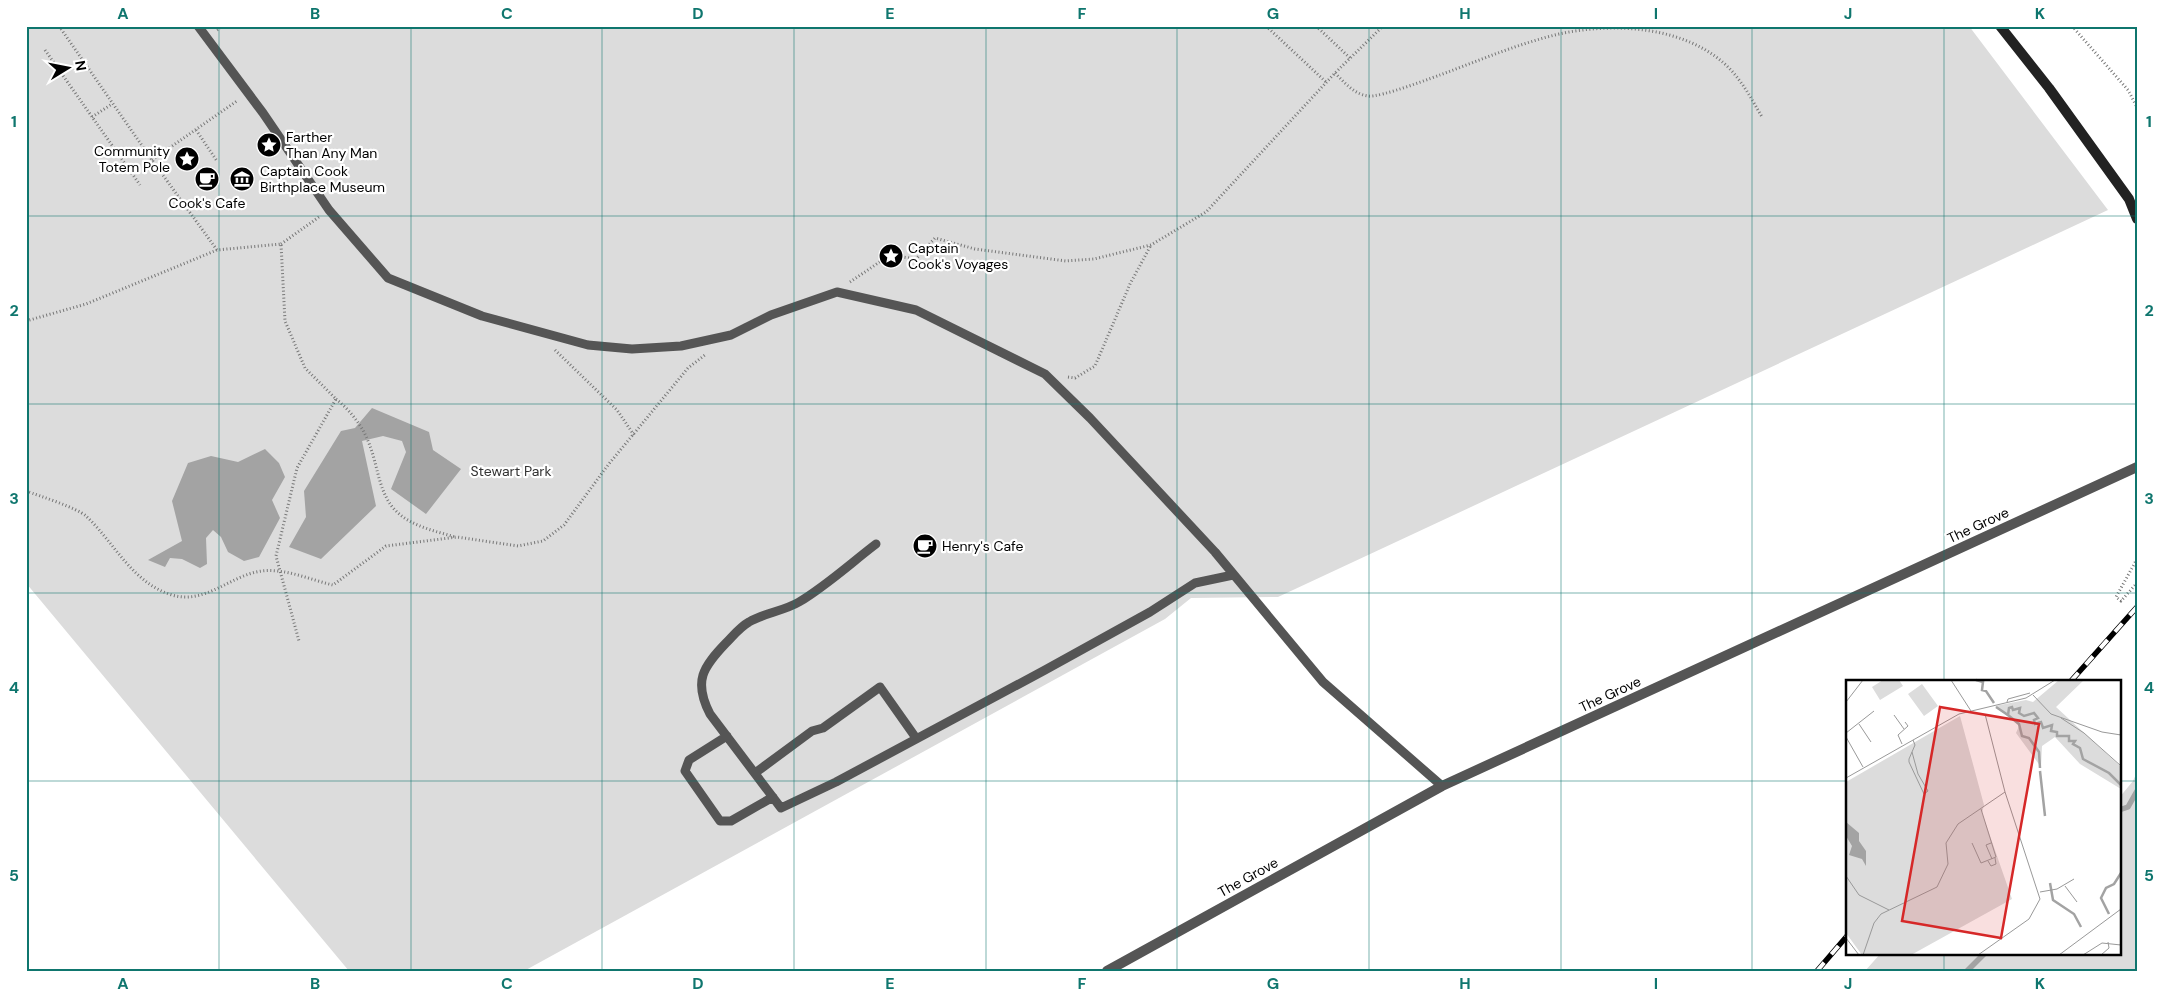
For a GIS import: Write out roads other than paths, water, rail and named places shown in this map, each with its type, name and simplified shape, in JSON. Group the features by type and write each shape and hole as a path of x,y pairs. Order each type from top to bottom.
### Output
{"main road":[{"path":"2000,26 2050,88 2129,199 2137,219"}],"street":[{"name":"The Grove","path":"1107,971 1442,786 2137,467"}],"lane":[{"path":"198,26 263,113 329,210 388,278 482,316 588,345 632,349 680,346 731,335 771,315 837,292 916,310 1045,374 1090,418 1233,575 1323,682 1442,786"},
{"path":"876,544 798,603 770,612 747,623 711,659 703,672 701,688 704,702 710,714 781,808 836,782 1045,670 1150,612 1195,583 1233,575"},
{"path":"755,772 812,731 823,728 880,687 916,738"},
{"path":"727,736 689,760 685,771 720,821 731,822 772,797"}],"waterway":[{"path":"2120,810 2128,807 2137,791"},
{"path":"1967,971 1984,954"}],"railway":[{"path":"2072,680 2137,607"},
{"path":"1817,971 1846,937"}],"place":[{"name":"Farther Than Any Man","path":"269,145"},
{"name":"Community Totem Pole","path":"187,159"},
{"name":"Cook's Cafe","path":"207,179"},
{"name":"Captain Cook Birthplace Museum","path":"242,179"},
{"name":"Captain Cook's Voyages","path":"891,256"},
{"name":"Henry's Cafe","path":"925,546"}],"park label":[{"name":"Stewart Park","path":"511,471"}]}
